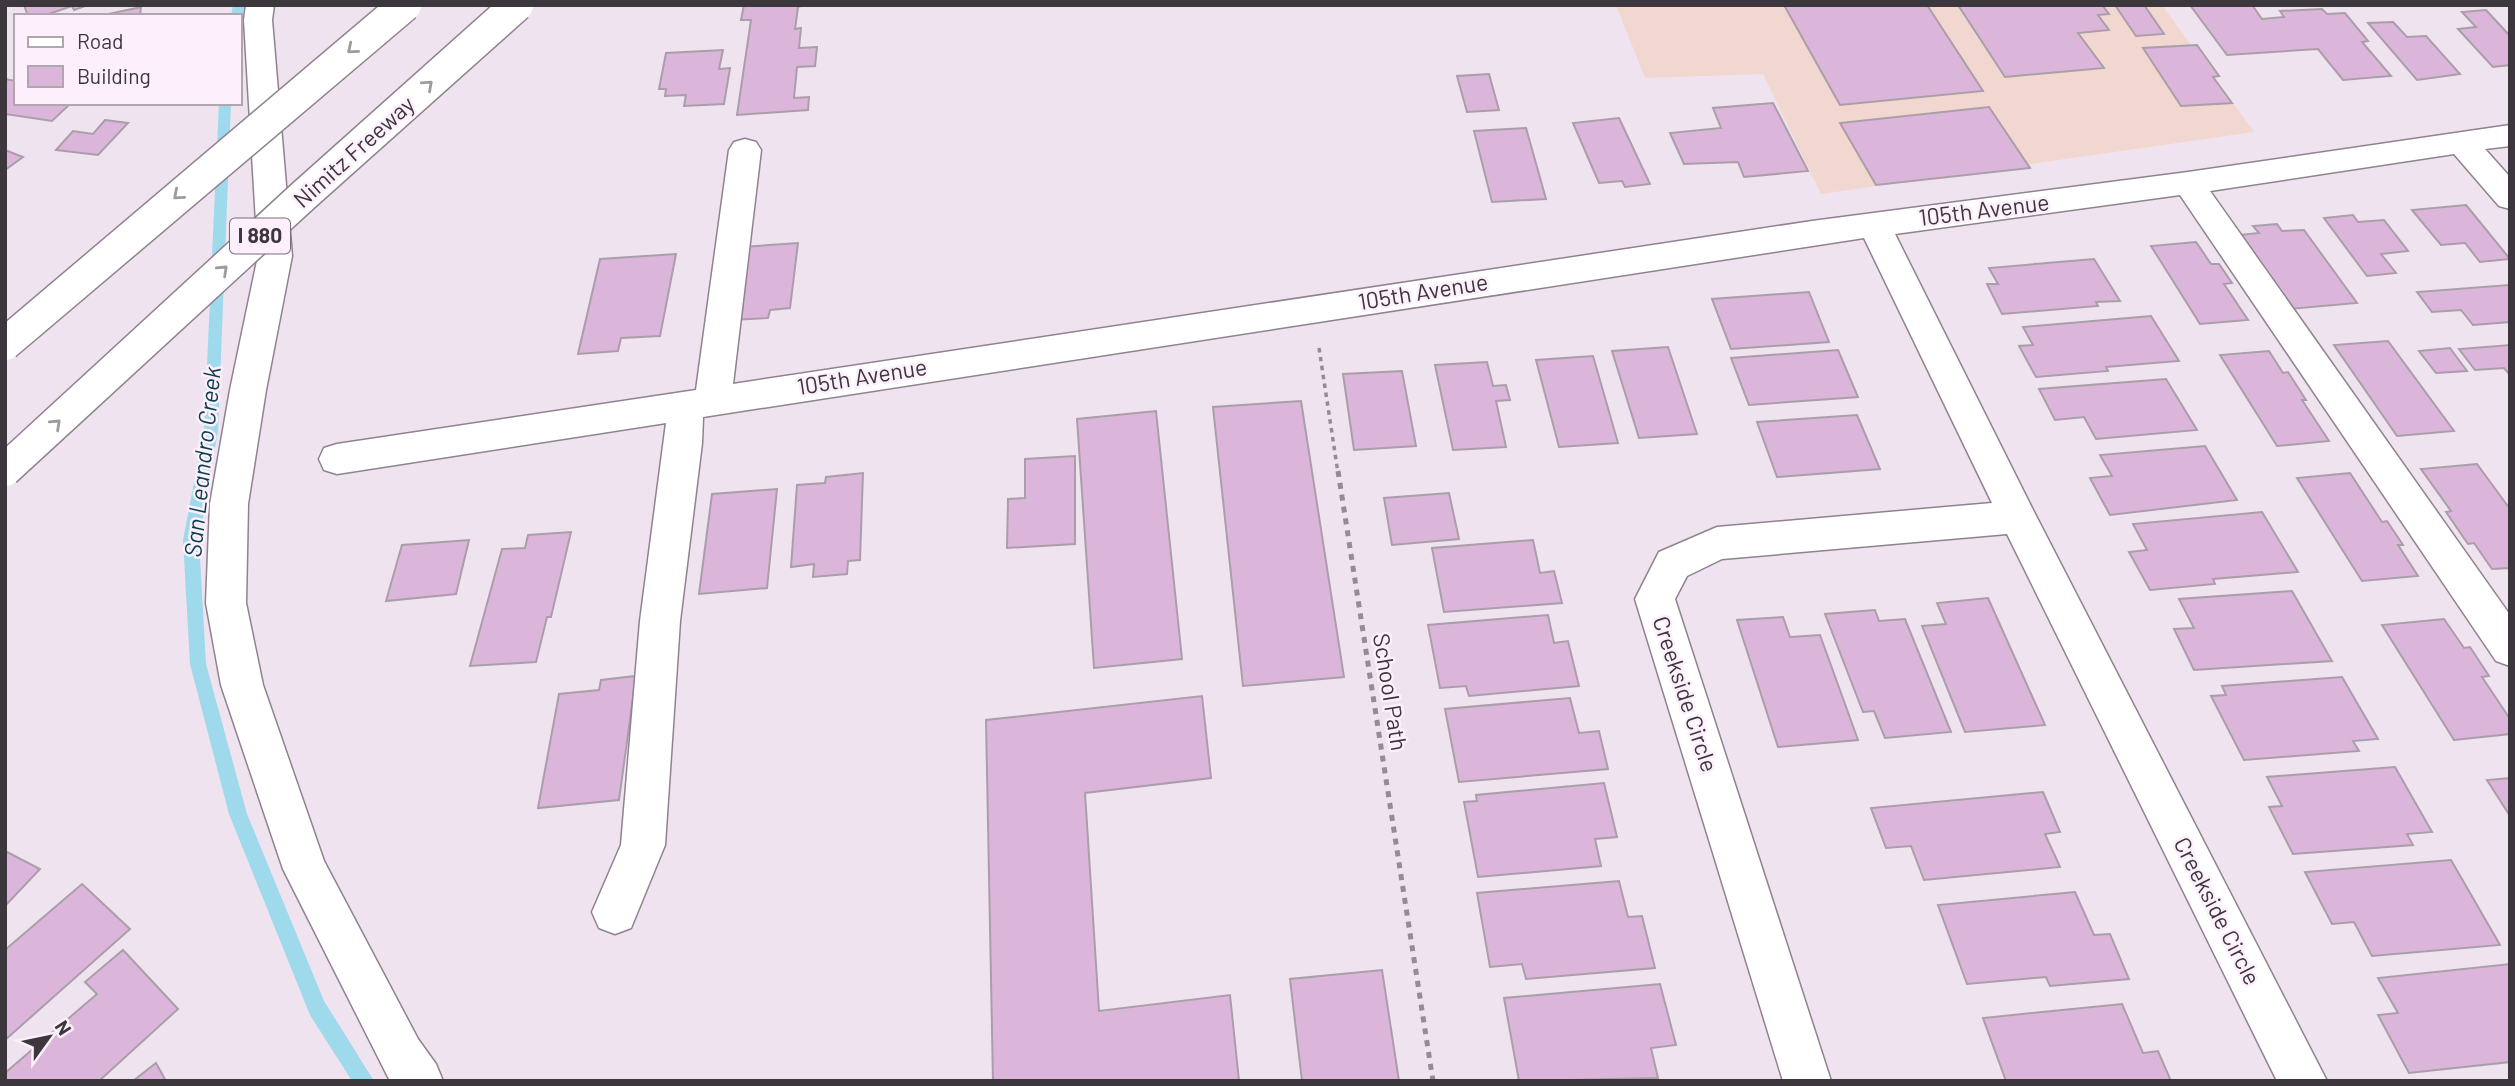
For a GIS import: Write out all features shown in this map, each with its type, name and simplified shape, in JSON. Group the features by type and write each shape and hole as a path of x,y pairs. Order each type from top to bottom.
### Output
{"main road":[{"path":"260,5 258,20 275,256 248,390 229,504 226,603 242,685 305,869 401,1056 419,1081"},
{"path":"5,344 405,5"},
{"name":"Nimitz Freeway","path":"5,470 302,197 517,5"},
{"name":"105th Avenue","path":"337,459 1874,224 2188,183 2510,135"},
{"path":"2462,142 2510,198"},
{"path":"615,912 643,845 660,621 684,443 699,402 745,150"},
{"path":"2188,183 2510,648"},
{"name":"Creekside Circle","path":"1874,224 2302,1081"},
{"name":"Creekside Circle","path":"1807,1081 1655,598 1673,564 1717,543 1962,519 2018,517"}],"path":[{"name":"School Path","path":"1312,308 1433,1081"}],"shaded area":[{"path":"1616,5 2162,5 2254,132 1821,194 1763,74 1645,78"}],"building":[{"path":"24,5 88,5 74,10 72,6 49,14 27,14"},
{"path":"744,5 804,5 798,7 795,29 801,28 799,48 817,47 815,66 797,67 794,98 809,97 808,110 737,115 751,20 741,20"},
{"path":"1784,5 1927,5 1983,91 1840,105"},
{"path":"1958,5 2102,5 2109,14 2098,15 2109,30 2078,33 2104,68 2005,77"},
{"path":"2115,5 2144,5 2164,34 2136,36"},
{"path":"2190,5 2252,5 2262,19 2284,17 2280,11 2322,9 2327,14 2345,13 2368,41 2362,42 2391,76 2343,80 2318,49 2227,55"},
{"path":"141,7 140,14 108,14"},
{"path":"2486,10 2510,36 2510,65 2493,67 2458,29 2476,27 2462,12"},
{"path":"2393,22 2407,37 2426,36 2460,74 2417,80 2368,23"},
{"path":"2197,45 2219,76 2213,77 2232,103 2181,106 2143,48"},
{"path":"723,50 719,69 730,68 724,104 684,106 686,95 665,96 666,89 659,89 666,53"},
{"path":"1489,74 1499,110 1467,112 1457,76"},
{"path":"5,79 14,81 14,105 69,105 52,121 5,114"},
{"path":"1773,103 1808,171 1744,177 1738,162 1684,164 1670,133 1721,128 1713,108"},
{"path":"1989,107 2030,168 1876,185 1840,123"},
{"path":"1619,118 1650,184 1625,187 1622,181 1599,183 1573,123"},
{"path":"105,120 128,123 98,155 56,150 73,131 93,134"},
{"path":"1526,128 1546,199 1492,202 1474,131"},
{"path":"5,150 23,157 5,170"},
{"path":"2466,205 2510,259 2480,262 2465,243 2441,245 2412,210"},
{"path":"2353,215 2358,222 2384,220 2408,251 2381,254 2396,273 2367,276 2324,218"},
{"path":"2277,224 2282,231 2304,230 2357,303 2289,309 2239,235 2259,233 2253,226"},
{"path":"2196,242 2211,264 2219,264 2232,283 2224,284 2248,320 2200,324 2151,246"},
{"path":"798,243 790,308 770,310 768,318 732,320 742,247"},
{"path":"676,254 660,336 621,338 618,351 578,354 600,259"},
{"path":"2094,259 2120,301 2096,302 2098,306 2002,314 1987,284 1998,284 1989,268"},
{"path":"2509,285 2510,322 2473,325 2461,310 2432,312 2417,292"},
{"path":"1809,292 1829,342 1731,349 1712,299"},
{"path":"2151,316 2179,361 2106,367 2108,371 2036,377 2019,346 2033,345 2023,327"},
{"path":"2388,341 2454,431 2397,436 2334,345"},
{"path":"2510,345 2510,375 2504,368 2475,370 2459,349"},
{"path":"1668,347 1697,434 1639,438 1612,351"},
{"path":"2450,348 2467,371 2436,373 2419,351"},
{"path":"1838,350 1858,397 1749,405 1731,358"},
{"path":"2269,351 2283,373 2288,372 2306,400 2302,400 2329,441 2277,446 2220,355"},
{"path":"1593,356 1618,443 1559,447 1536,360"},
{"path":"1487,362 1493,386 1506,385 1510,400 1496,401 1506,447 1453,450 1435,365"},
{"path":"1402,371 1416,446 1354,450 1343,374"},
{"path":"2166,379 2197,430 2096,439 2084,417 2055,420 2039,389"},
{"path":"1301,401 1344,677 1243,686 1213,407"},
{"path":"1156,411 1182,659 1094,668 1077,419"},
{"path":"1857,415 1880,469 1777,477 1757,422"},
{"path":"2205,446 2237,500 2110,515 2090,478 2112,476 2100,455"},
{"path":"1075,456 1075,544 1007,548 1008,499 1025,498 1025,459"},
{"path":"2477,464 2510,509 2510,568 2492,569 2474,543 2468,544 2446,512 2451,511 2421,469"},
{"path":"863,473 860,560 848,561 847,574 813,577 814,564 791,567 797,485 825,483 826,477"},
{"path":"2350,473 2382,522 2387,521 2403,545 2398,545 2418,576 2362,581 2297,478"},
{"path":"777,489 767,588 699,594 712,494"},
{"path":"1449,493 1459,539 1392,545 1384,498"},
{"path":"2262,512 2298,572 2213,579 2215,584 2150,590 2129,552 2147,550 2133,524"},
{"path":"571,532 551,617 547,617 536,662 470,666 502,549 525,548 528,535"},
{"path":"469,540 456,594 386,601 402,545"},
{"path":"1533,540 1540,573 1554,571 1562,603 1444,612 1432,548"},
{"path":"2292,591 2332,661 2194,670 2174,629 2194,628 2179,599"},
{"path":"1988,598 2045,725 1965,732 1922,626 1946,624 1937,603"},
{"path":"1875,610 1879,621 1905,619 1951,732 1885,738 1874,711 1863,712 1825,614"},
{"path":"1548,615 1554,643 1568,641 1579,686 1469,696 1466,686 1440,688 1428,625"},
{"path":"1783,617 1790,637 1820,635 1858,740 1778,747 1737,620"},
{"path":"2444,619 2464,648 2470,647 2489,676 2482,677 2510,719 2510,734 2454,740 2382,625"},
{"path":"636,676 619,800 538,808 559,694 599,690 601,680"},
{"path":"2342,677 2378,739 2353,741 2359,751 2244,760 2211,696 2226,695 2222,686"},
{"path":"1202,696 1211,778 1085,793 1099,1011 1230,995 1239,1081 993,1081 986,720"},
{"path":"1570,698 1579,733 1599,731 1608,769 1459,782 1445,709"},
{"path":"2395,767 2432,832 2407,834 2413,845 2293,854 2269,807 2282,806 2267,777"},
{"path":"2510,778 2510,816 2487,780"},
{"path":"1604,783 1617,837 1595,839 1601,866 1478,877 1464,802 1477,801 1476,795"},
{"path":"2043,792 2060,832 2045,834 2060,867 1924,880 1911,846 1886,848 1871,808"},
{"path":"5,851 40,869 5,906"},
{"path":"2451,860 2500,945 2372,956 2354,922 2332,924 2305,872"},
{"path":"1619,881 1628,917 1642,916 1655,968 1526,979 1522,964 1490,967 1477,893"},
{"path":"82,884 130,929 5,1040 5,950"},
{"path":"2075,892 2094,935 2110,934 2129,979 2050,986 2046,977 1967,984 1938,905"},
{"path":"123,950 178,1009 99,1081 5,1081 5,1073 97,994 85,982"},
{"path":"2510,964 2510,1062 2409,1073 2378,1015 2398,1013 2378,978"},
{"path":"1382,970 1399,1081 1302,1081 1290,979"},
{"path":"1660,984 1676,1045 1651,1048 1658,1078 1519,1081 1504,998"},
{"path":"2122,1004 2143,1053 2158,1051 2171,1081 2006,1081 1983,1018"},
{"path":"156,1063 166,1081 133,1081"}],"waterway":[{"name":"San Leandro Creek","path":"237,14 239,5"},
{"name":"San Leandro Creek","path":"225,105 211,431 191,540 198,664 238,814 317,1008 364,1081"}]}
